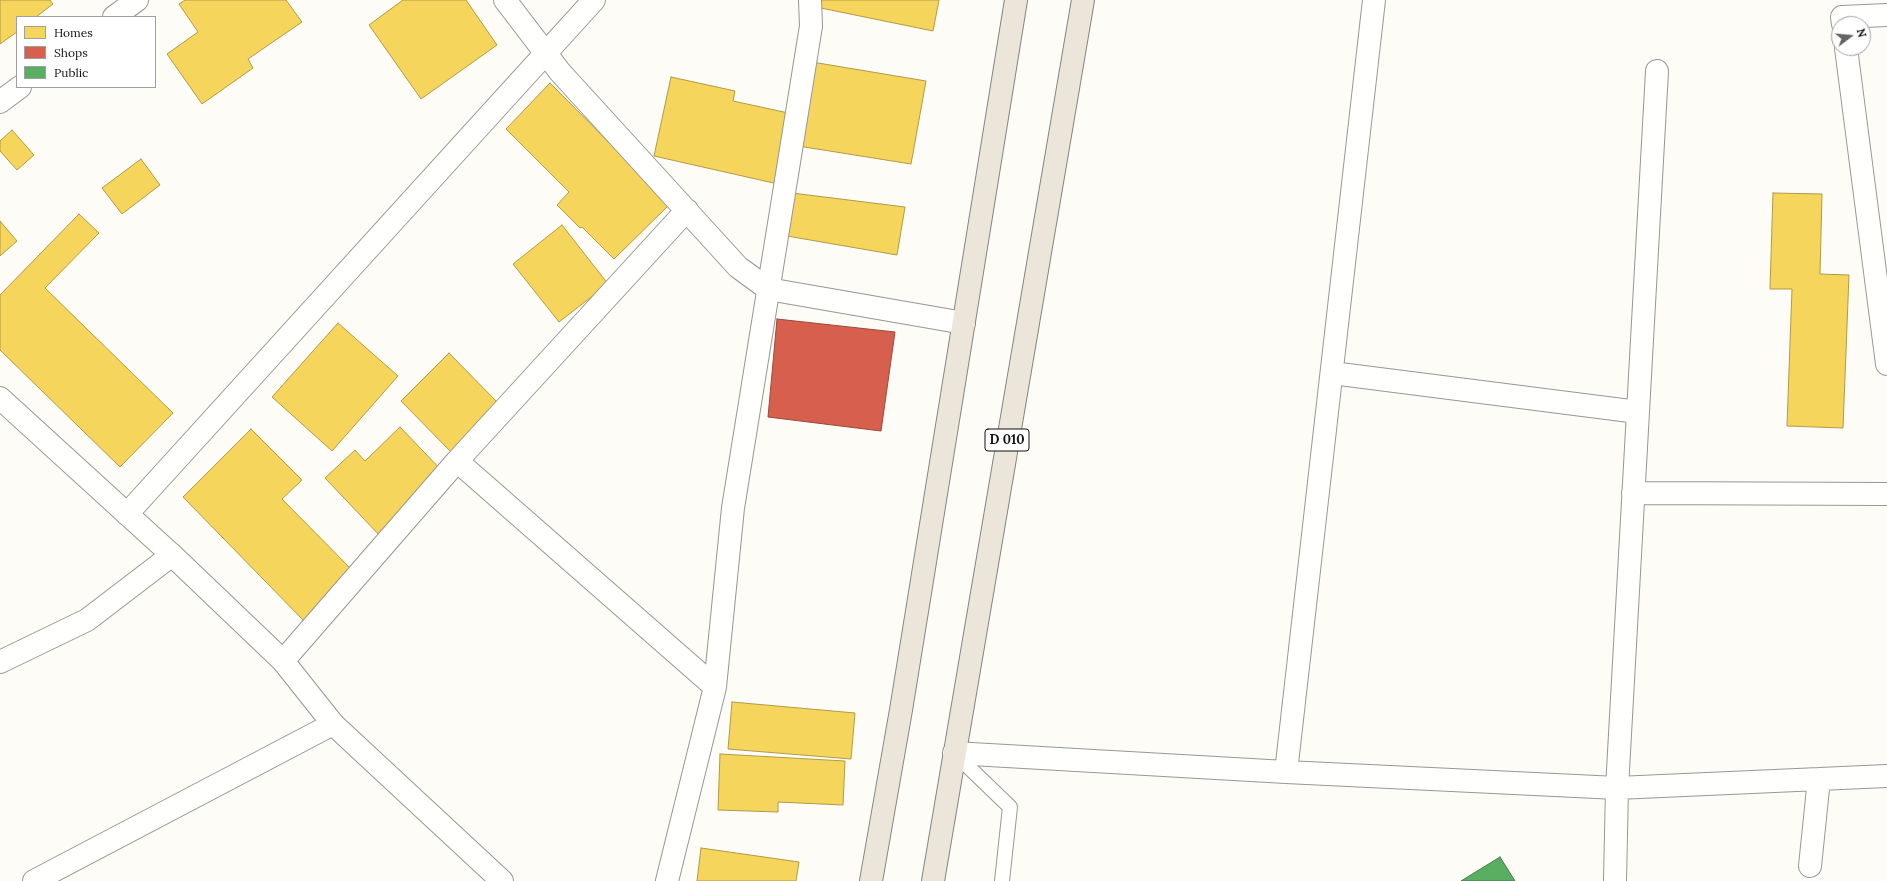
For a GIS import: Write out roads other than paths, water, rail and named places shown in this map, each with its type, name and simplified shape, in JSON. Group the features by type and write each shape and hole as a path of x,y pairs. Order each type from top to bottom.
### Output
{"highway":[{"path":"871,881 901,710 1016,0"},
{"name":"D 010","path":"933,881 1083,0"}],"street":[{"path":"115,16 137,0"},
{"path":"505,0 560,72 738,266 768,289 964,322"},
{"path":"127,514 594,0"},
{"path":"667,881 715,687 733,508 811,26 810,0"},
{"path":"1286,772 1374,0"},
{"path":"1864,16 1887,15"},
{"path":"1847,56 1887,364"},
{"path":"1615,881 1617,788 1657,71"},
{"path":"0,102 19,88"},
{"path":"283,661 457,461 687,210"},
{"path":"1332,373 1638,412"},
{"path":"0,398 172,555 283,661 333,724 502,881"},
{"path":"457,461 715,687"},
{"path":"1633,493 1887,494"},
{"path":"0,662 87,620 172,555"},
{"path":"34,881 333,724"},
{"path":"954,753 1286,772 1617,788 1887,776"},
{"path":"1810,866 1819,779"}],"lane":[{"path":"954,753 1010,807 1002,881"}]}
